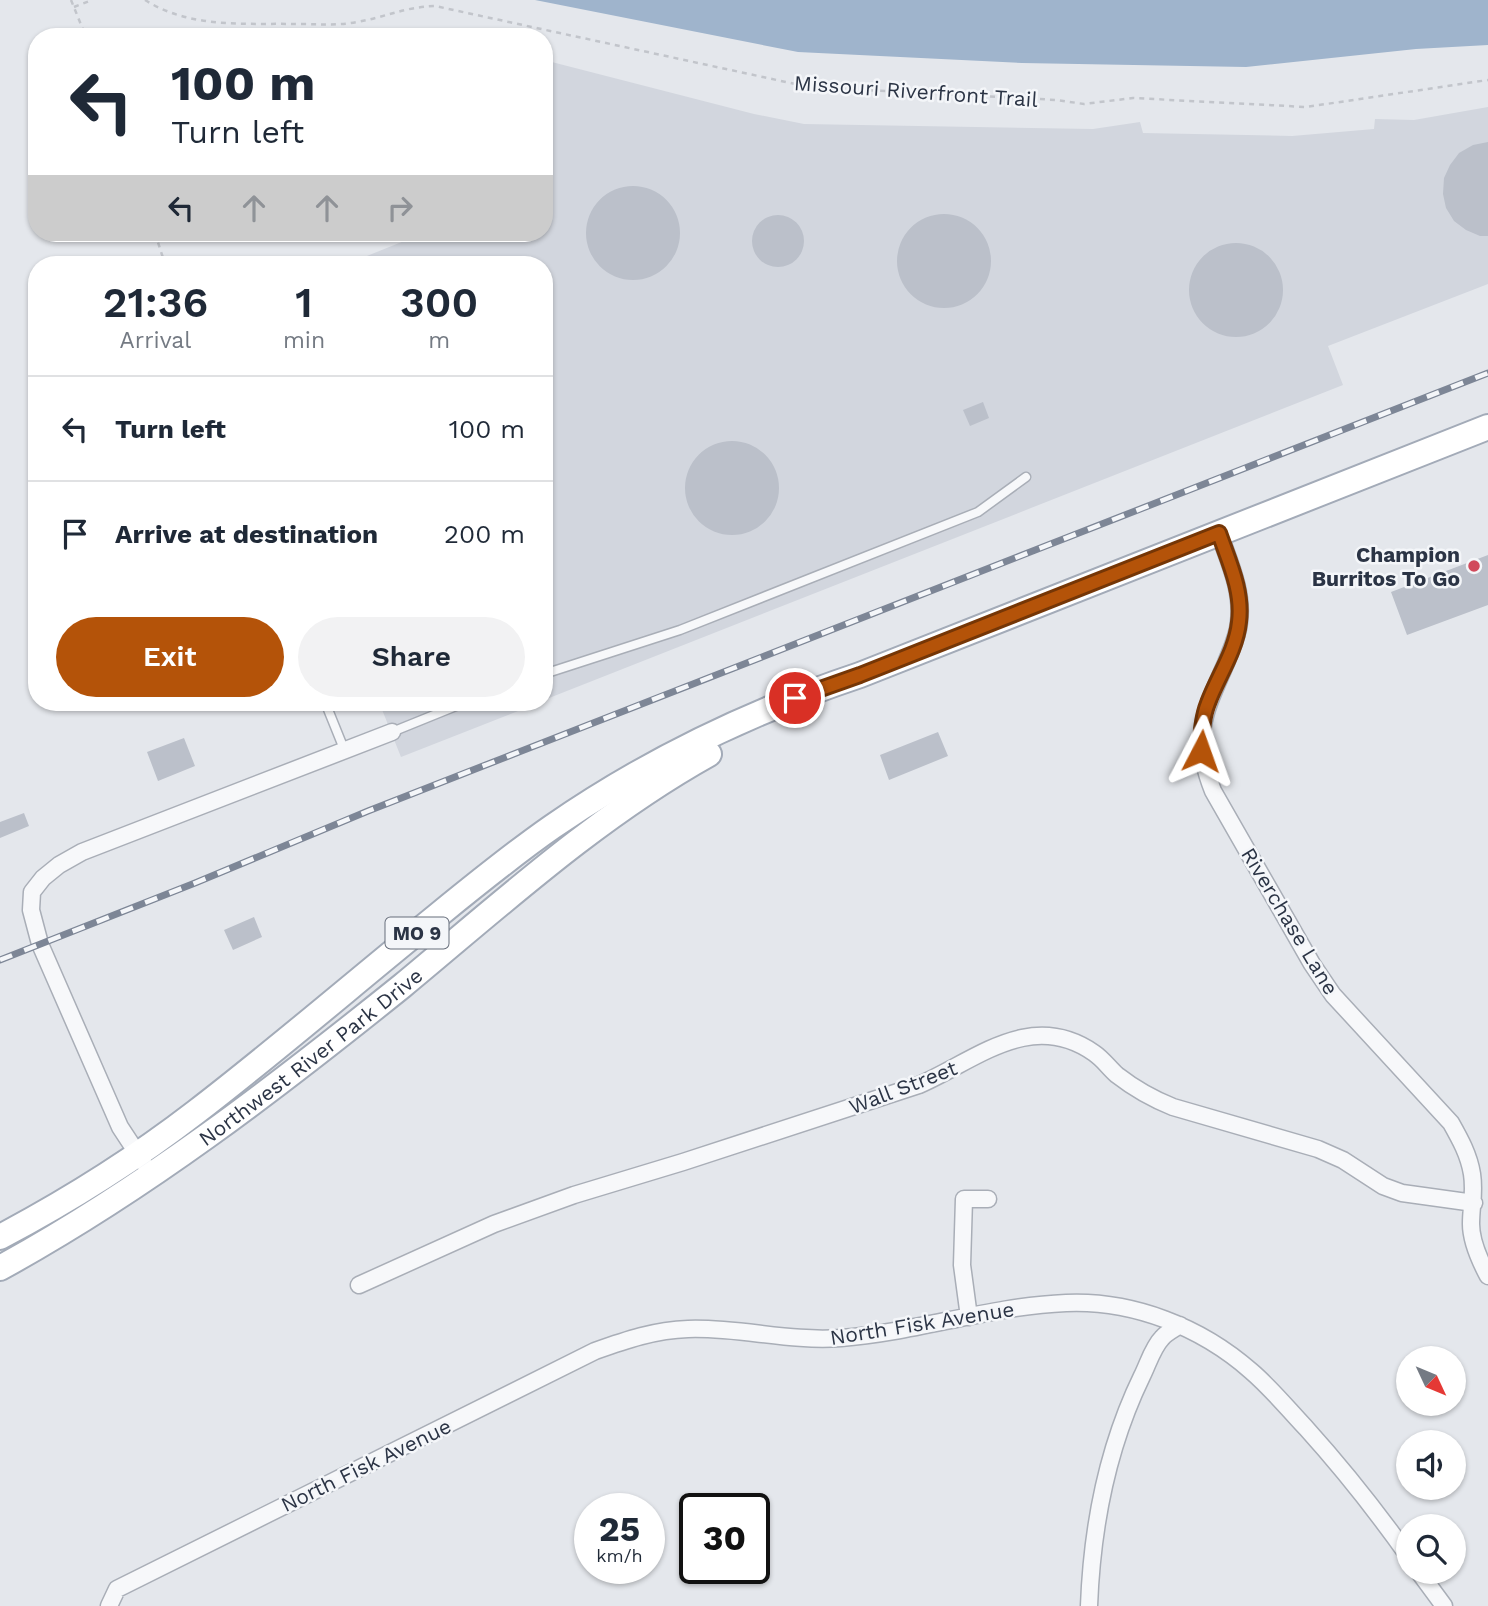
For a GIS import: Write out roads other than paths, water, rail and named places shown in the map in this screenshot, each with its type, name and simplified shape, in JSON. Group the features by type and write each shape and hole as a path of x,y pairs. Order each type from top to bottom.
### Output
{"main road":[{"name":"Northwest River Park Drive","path":"0,1237 137,1154 195,1113 498,866 552,827 638,773 702,740 795,698 860,675 1488,427"},
{"name":"Northwest River Park Drive","path":"0,1268 66,1231 243,1111 620,809 711,753 860,675"}],"street":[{"name":"Riverchase Lane","path":"1219,533 1236,582 1240,613 1237,634 1204,716 1201,751 1206,774 1213,791 1312,964 1333,995 1451,1124 1466,1151 1472,1171 1474,1203 1471,1223 1480,1260 1488,1276"},
{"path":"152,1175 120,1127 40,944 31,910 32,892 59,864 82,852 392,732"},
{"name":"Wall Street","path":"359,1285 494,1224 574,1195 919,1085 948,1073 999,1044 1029,1036 1050,1036 1089,1049 1134,1088 1155,1100 1318,1149 1343,1160 1383,1186 1402,1193 1474,1203"},
{"path":"969,1317 962,1265 964,1199 988,1199"},
{"name":"North Fisk Avenue","path":"109,1606 117,1589 583,1357 631,1338 687,1329 716,1329 777,1337 839,1338 1069,1303 1126,1308 1180,1325 1229,1353 1272,1391 1340,1467 1396,1540"},
{"path":"1089,1606 1095,1531 1110,1458 1122,1422 1152,1354 1162,1338 1180,1325"},
{"path":"1428,1584 1444,1606"}],"lane":[{"path":"553,671 680,630 978,512 1026,477"},
{"path":"329,711 344,750"},
{"path":"392,732 444,711"}],"water":[{"path":"535,0 1488,0 1488,45 1416,49 1246,67 1022,63 798,52"}],"railway":[{"path":"0,960 368,811 1488,373"}],"place":[{"name":"Champion Burritos To Go","path":"1474,566"}]}
